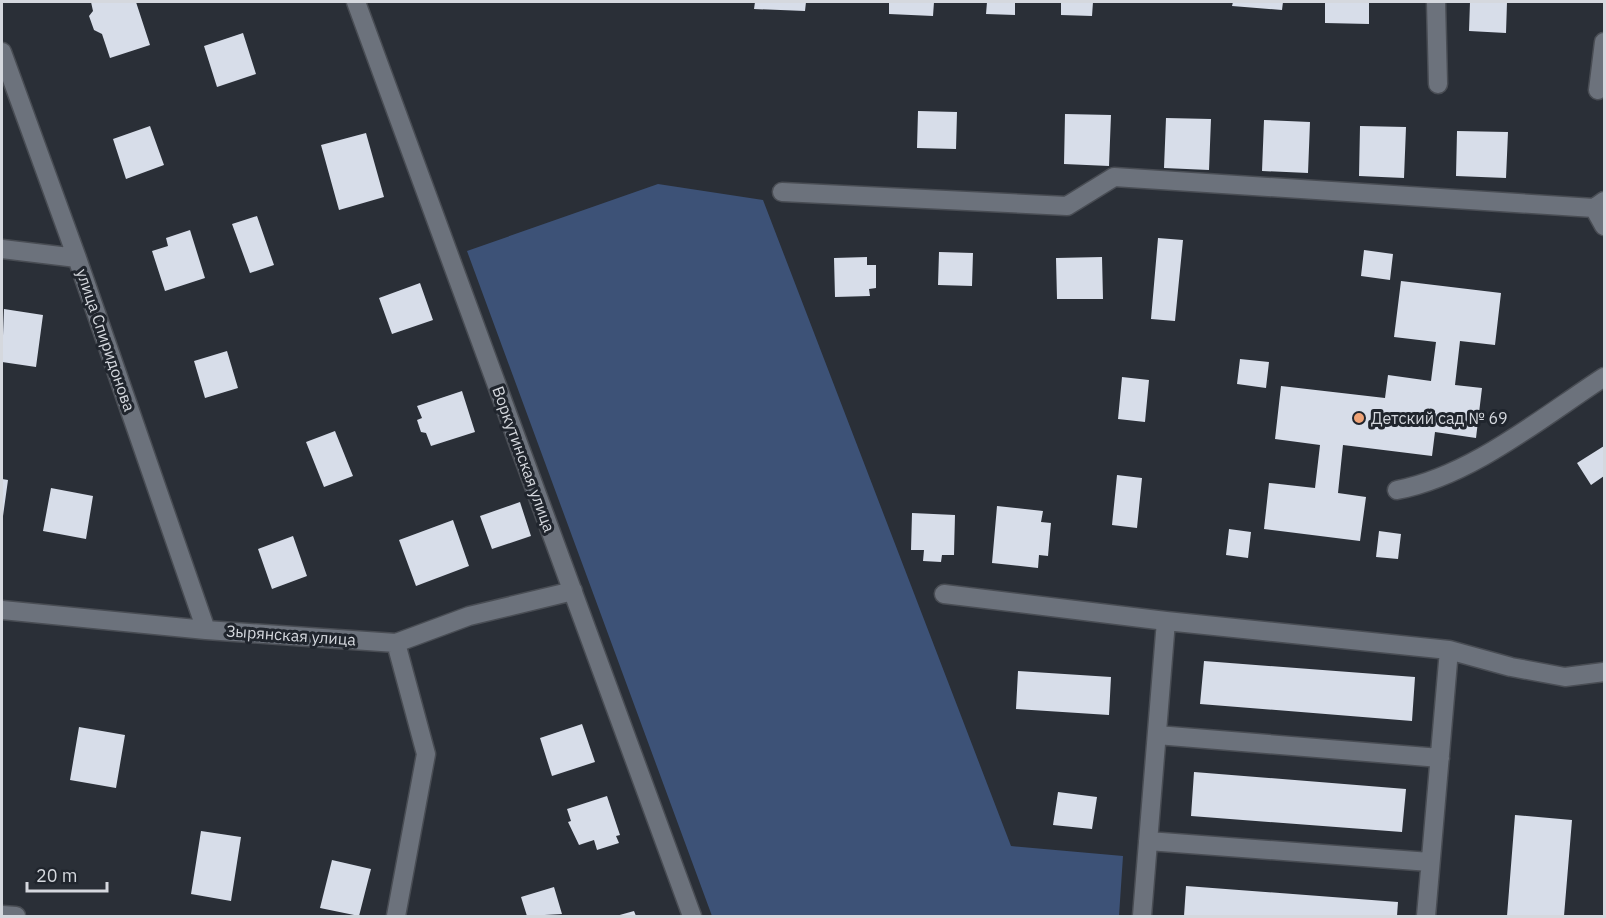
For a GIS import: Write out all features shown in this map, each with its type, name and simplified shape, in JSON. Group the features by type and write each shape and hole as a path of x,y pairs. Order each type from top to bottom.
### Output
{"street":[{"name":"Воркутинская улица","path":"356,2 692,916"},
{"path":"1436,2 1438,84"},
{"path":"1598,90 1605,42"},
{"name":"улица Спиридонова","path":"2,52 77,258 206,630"},
{"path":"782,192 1067,206 1114,177 1599,204 1605,226"},
{"path":"2,249 77,258"},
{"path":"1397,490 1424,485 1468,466 1605,376"},
{"name":"Зырянская улица","path":"2,610 206,630 396,643 469,616 573,591"},
{"path":"944,594 1166,621 1449,650 1565,677 1605,672"},
{"path":"1142,916 1166,621"},
{"path":"396,643 426,754 396,916"},
{"path":"1426,916 1449,650"},
{"path":"1157,735 1440,758"},
{"path":"1148,841 1430,862"},
{"path":"2,915 16,916"}],"shaded area":[{"path":"658,184 763,200 1011,846 1123,856 1119,916 712,916 467,251"}],"building":[{"path":"91,2 136,2 150,45 110,58 102,34 94,30 89,16 93,11"},
{"path":"755,2 806,2 805,11 754,9"},
{"path":"889,2 934,2 933,16 889,14"},
{"path":"987,2 1015,2 1015,15 986,14"},
{"path":"1061,2 1093,2 1092,16 1061,15"},
{"path":"1233,2 1283,2 1282,10 1232,6"},
{"path":"1325,2 1369,2 1369,24 1325,23"},
{"path":"1470,2 1507,2 1506,33 1469,31"},
{"path":"243,33 256,74 217,87 204,46"},
{"path":"918,111 957,112 956,149 917,148"},
{"path":"1065,114 1111,115 1109,166 1064,164"},
{"path":"1166,118 1211,119 1209,170 1164,168"},
{"path":"1264,120 1310,122 1308,173 1262,171"},
{"path":"150,126 164,165 126,179 113,139"},
{"path":"1360,126 1406,127 1404,178 1359,176"},
{"path":"1457,131 1508,132 1506,178 1456,176"},
{"path":"366,133 384,197 339,210 321,145"},
{"path":"257,216 274,265 250,273 232,224"},
{"path":"190,230 205,278 165,291 152,251 168,246 166,238"},
{"path":"1158,238 1183,240 1175,321 1151,319"},
{"path":"1364,250 1393,254 1390,280 1361,276"},
{"path":"939,252 973,253 972,286 938,285"},
{"path":"867,257 867,265 876,265 876,288 869,289 870,296 835,297 834,258"},
{"path":"1102,257 1103,299 1057,299 1056,258"},
{"path":"1401,281 1501,293 1495,345 1460,341 1455,385 1482,388 1476,438 1435,432 1432,456 1343,445 1338,493 1366,497 1360,541 1264,529 1269,483 1315,488 1320,445 1275,439 1281,386 1385,398 1388,375 1431,381 1436,342 1394,337"},
{"path":"420,283 433,320 392,334 379,298"},
{"path":"4,309 43,315 36,367 2,362"},
{"path":"227,351 238,388 205,398 194,361"},
{"path":"1240,359 1269,362 1266,388 1237,384"},
{"path":"1122,377 1149,380 1145,422 1118,419"},
{"path":"462,391 475,432 431,446 426,433 421,432 417,420 422,418 417,406"},
{"path":"335,431 353,476 324,487 306,442"},
{"path":"1604,446 1604,476 1591,485 1577,463"},
{"path":"1117,475 1142,478 1137,528 1112,525"},
{"path":"2,479 8,480 3,516 2,516"},
{"path":"51,488 93,496 86,539 43,531"},
{"path":"520,502 531,536 492,549 480,516"},
{"path":"997,506 1043,511 1041,522 1051,523 1048,556 1039,555 1038,568 992,563"},
{"path":"912,513 955,515 954,555 942,555 941,562 923,561 924,550 911,550"},
{"path":"453,520 469,566 416,586 399,540"},
{"path":"1229,529 1251,532 1248,558 1226,555"},
{"path":"1379,531 1401,534 1398,559 1376,557"},
{"path":"293,536 307,576 272,589 258,549"},
{"path":"1204,661 1415,677 1412,721 1200,704"},
{"path":"1018,671 1111,677 1109,715 1016,709"},
{"path":"582,724 595,762 552,776 540,738"},
{"path":"79,727 125,735 116,788 70,780"},
{"path":"1194,772 1406,789 1402,832 1191,816"},
{"path":"1058,792 1097,797 1092,829 1053,825"},
{"path":"607,796 620,835 616,836 619,843 597,850 594,840 579,845 568,822 571,821 567,809"},
{"path":"1515,815 1572,820 1564,916 1507,916"},
{"path":"201,831 241,837 231,901 191,894"},
{"path":"332,860 371,869 359,916 320,908"},
{"path":"1186,886 1398,902 1397,916 1184,916"},
{"path":"554,887 562,914 527,916 521,897"},
{"path":"634,911 636,916 616,916"}],"place":[{"name":"Детский сад № 69","path":"1359,418"}]}
